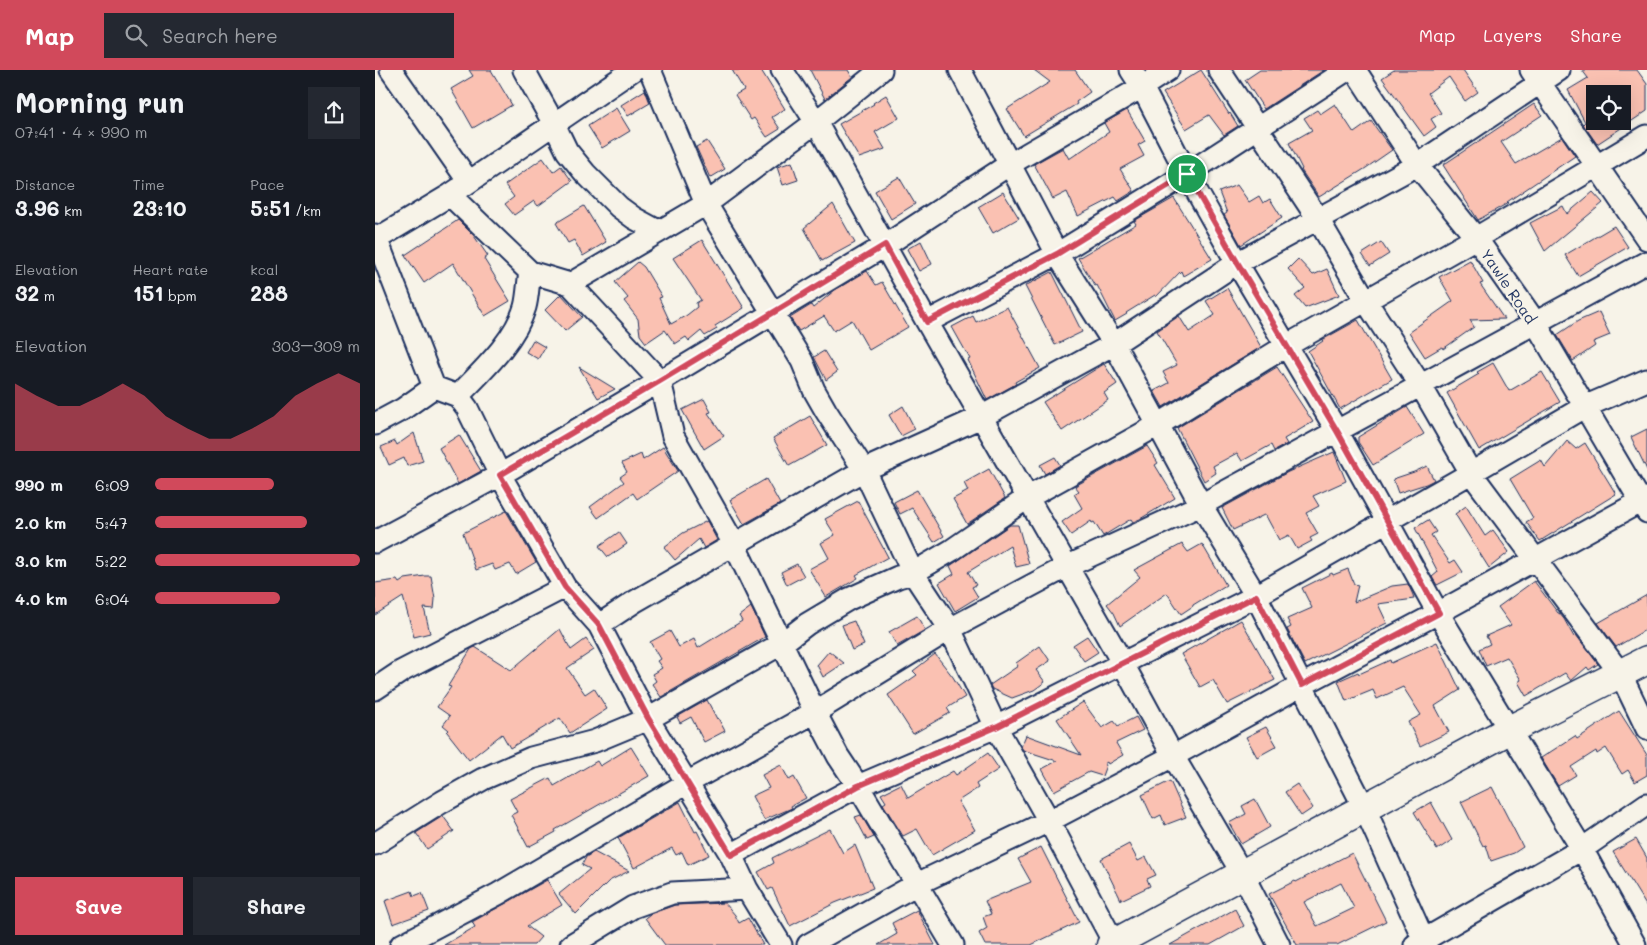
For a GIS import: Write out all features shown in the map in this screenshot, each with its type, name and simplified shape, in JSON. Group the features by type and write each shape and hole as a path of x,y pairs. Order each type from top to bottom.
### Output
{"highway":[{"path":"1113,945 1509,730 1647,660"}],"street":[{"path":"391,70 469,182"},
{"path":"524,70 567,151 585,173 619,207 634,218 659,231"},
{"path":"633,70 450,195 376,238 434,387 458,396 467,408 500,475 565,587 599,625 648,718 731,855 747,889 781,945"},
{"path":"650,70 706,204 802,361 814,390 826,411 864,470 913,573 950,629 996,727 1049,821 1113,945"},
{"path":"783,70 816,122 927,322 1123,664 1173,756 1243,874 1279,945"},
{"path":"570,284 706,204 816,122 881,70"},
{"path":"960,70 1057,254 1114,344 1201,505 1256,596 1365,809 1421,944 1582,849 1647,804"},
{"path":"375,542 500,475 885,245 1136,79 1168,70"},
{"path":"1219,70 1317,219 1366,301 1421,386 1471,473 1620,674 1647,728"},
{"path":"927,322 1057,254 1187,174 1347,70"},
{"name":"Yawle Road","path":"1355,70 1417,165 1476,238 1535,322 1584,407 1645,504"},
{"path":"599,625 634,602 864,470 981,417 1114,344 1237,262 1417,165 1535,77 1559,70"},
{"path":"1535,77 1647,239"},
{"path":"1136,79 1187,174 1337,431 1439,613 1582,849 1635,945"},
{"path":"375,844 483,779 531,758 595,741 648,718 781,644 807,624 849,599 913,573 952,550 1027,498 1158,424 1286,346 1476,238 1647,136"},
{"path":"450,195 530,272 570,284 660,381 673,436 734,544 815,712 838,756 953,945"},
{"path":"401,945 498,894 687,782 815,712 950,629 1066,567 1201,505 1647,262"},
{"path":"458,396 491,362 512,336 525,307 530,272"},
{"path":"731,855 858,786 996,727 1256,596 1584,407 1647,380"},
{"path":"375,424 434,387"},
{"path":"808,945 917,884 1049,821 1439,613 1536,559 1645,504"},
{"path":"375,689 402,671 565,587"},
{"path":"571,945 633,907 672,893 747,889"}],"building":[{"path":"469,70 491,70 512,105 473,128 451,89 473,76"},
{"path":"732,70 761,70 785,109 772,117 780,129 767,137 754,118 751,120 735,95 744,90"},
{"path":"810,70 848,70 852,77 825,99"},
{"path":"1034,70 1075,70 1090,92 1076,102 1077,104 1024,136 1007,109 1050,82"},
{"path":"1201,70 1238,126 1224,135 1209,115 1186,129 1163,93"},
{"path":"1260,70 1324,70 1264,109 1245,80"},
{"path":"1394,70 1463,70 1478,92 1465,101 1449,77 1428,93 1441,113 1431,119 1436,127 1424,136 1382,78"},
{"path":"1582,70 1637,70 1647,84 1647,111 1631,122 1631,85 1586,85 1586,128 1583,124 1585,122 1568,90 1588,78"},
{"path":"645,90 650,103 628,116 621,105"},
{"path":"886,95 899,118 875,132 885,149 859,158 839,124"},
{"path":"1335,104 1354,133 1371,121 1392,150 1319,197 1301,170 1289,143 1312,130 1304,118 1317,110 1320,114"},
{"path":"1534,104 1542,115 1501,142 1516,164 1562,137 1575,156 1508,203 1478,220 1443,165"},
{"path":"616,108 630,131 602,148 588,126"},
{"path":"1127,110 1145,141 1138,145 1144,156 1120,169 1134,191 1118,201 1115,197 1078,216 1067,192 1053,199 1034,164 1063,148 1069,159 1109,132 1104,123"},
{"path":"1587,130 1618,130 1597,144"},
{"path":"707,141 725,169 710,178 696,147"},
{"path":"543,158 553,172 561,166 572,181 538,206 534,201 514,215 505,204 514,197 505,185"},
{"path":"792,162 798,180 783,185 777,167"},
{"path":"899,177 915,204 891,219 875,191"},
{"path":"1237,185 1249,202 1259,196 1263,203 1270,199 1282,218 1241,245 1224,215 1227,213 1219,192"},
{"path":"1003,192 1019,218 993,233 978,207"},
{"path":"1593,192 1603,203 1545,251 1530,223 1563,206 1567,214"},
{"path":"1174,198 1212,259 1183,276 1181,271 1156,297 1155,295 1115,321 1097,285 1095,286 1078,258 1136,224 1134,221"},
{"path":"833,204 855,243 822,261 804,228"},
{"path":"584,206 606,242 583,256 574,240 568,243 556,223"},
{"path":"458,220 474,236 488,256 484,259 510,301 485,316 453,263 424,283 405,255"},
{"path":"1614,226 1628,247 1578,276 1565,255"},
{"path":"702,240 744,308 715,326 717,329 705,336 701,331 689,341 686,337 675,344 665,330 646,343 640,335 638,319 624,301 628,298 615,282 638,262 644,267 662,297 659,298 671,324 697,307 696,303 701,300 673,258"},
{"path":"921,241 932,264 919,271 907,249"},
{"path":"1381,242 1389,254 1370,266 1362,254"},
{"path":"1298,259 1313,275 1327,269 1339,295 1305,308 1295,296 1305,288 1288,269"},
{"path":"1470,260 1483,283 1480,284 1504,319 1470,320 1474,327 1443,349 1442,347 1425,357 1409,332 1453,301 1439,277"},
{"path":"867,271 876,285 882,282 908,327 869,350 852,320 834,331 824,316 799,331 790,318 811,305 813,308 835,290"},
{"path":"1052,272 1082,332 1055,345 1025,286"},
{"path":"1227,288 1261,347 1163,407 1154,391 1169,383 1163,372 1177,365 1157,331 1179,316 1189,332 1215,315 1206,301"},
{"path":"561,294 582,317 565,331 545,310"},
{"path":"1007,307 1040,368 987,400 968,360 970,359 952,327 973,316 976,322"},
{"path":"1599,312 1610,335 1593,342 1595,346 1573,361 1557,335 1578,321"},
{"path":"1358,320 1392,379 1340,409 1308,351 1322,340"},
{"path":"533,340 545,347 538,359 526,352"},
{"path":"824,351 837,372 826,380 814,357"},
{"path":"1493,363 1509,391 1542,372 1560,402 1479,450 1447,393 1479,374 1477,372"},
{"path":"1104,364 1117,384 1104,393 1108,400 1062,431 1043,402"},
{"path":"579,367 615,389 598,398"},
{"path":"1277,367 1313,422 1284,439 1287,444 1274,451 1271,445 1242,461 1237,453 1213,466 1216,473 1204,481 1177,428"},
{"path":"704,399 711,412 708,413 724,436 704,449 682,410"},
{"path":"903,406 915,429 901,436 889,415"},
{"path":"1407,407 1424,434 1373,465 1358,442 1358,437"},
{"path":"810,416 827,445 789,466 773,438"},
{"path":"1647,429 1647,470 1631,437"},
{"path":"414,433 423,461 407,466 404,458 389,465 381,447 395,441 397,445"},
{"path":"459,435 481,471 458,484 439,448"},
{"path":"1567,441 1576,449 1585,443 1616,494 1540,541 1526,522 1533,518 1510,479 1541,460 1545,467"},
{"path":"1147,446 1158,463 1155,465 1175,498 1140,519 1133,522 1131,519 1103,536 1094,522 1092,523 1091,521 1071,535 1062,522 1082,508 1074,494 1079,491 1075,486"},
{"path":"663,447 678,471 637,499 633,493 598,518 590,507 624,482 620,477 627,472 622,463 641,454 643,460"},
{"path":"1334,452 1346,481 1313,496 1319,506 1306,513 1318,534 1310,538 1312,541 1297,549 1289,535 1279,540 1264,515 1233,530 1222,508 1288,472"},
{"path":"1055,457 1060,465 1045,474 1040,465"},
{"path":"1427,466 1434,480 1398,493 1393,479"},
{"path":"989,469 1005,498 967,524 953,499 968,491 964,483"},
{"path":"766,479 780,504 744,524 730,500"},
{"path":"917,490 944,536 934,542 912,508 900,514 894,502"},
{"path":"858,501 888,557 856,575 858,578 826,597 809,569 829,558 821,543 835,535 825,519"},
{"path":"1466,506 1485,536 1493,530 1509,552 1489,568 1455,514"},
{"path":"506,511 536,562 516,574 510,564 495,570 492,564 476,570 463,533"},
{"path":"1428,520 1436,532 1431,535 1450,563 1455,560 1463,572 1437,585 1432,577 1438,572 1415,528"},
{"path":"707,521 717,540 704,548 699,539 675,560 664,547 683,533"},
{"path":"1010,525 1018,525 1029,564 1016,567 1010,546 968,572 976,585 972,587 978,597 955,611 939,583 954,574 950,566"},
{"path":"619,532 627,544 608,557 599,546"},
{"path":"1182,544 1188,552 1202,544 1226,585 1181,614 1167,593 1120,626 1107,604 1140,577 1134,570"},
{"path":"797,564 804,576 787,585 781,572"},
{"path":"1348,569 1354,584 1358,585 1354,602 1392,586 1408,584 1414,599 1378,604 1387,623 1305,664 1287,629 1291,627 1287,619 1312,608 1302,588 1332,573 1333,575"},
{"path":"431,576 435,599 434,609 424,608 430,633 414,637 403,597 375,615 375,583 397,580 399,583 405,579"},
{"path":"1534,581 1564,619 1574,637 1576,635 1598,664 1589,670 1587,667 1571,681 1565,673 1526,696 1518,682 1521,680 1507,657 1486,666 1479,649 1490,644 1486,636 1511,625 1498,607"},
{"path":"1647,595 1647,629 1616,647 1598,623"},
{"path":"751,607 765,637 661,697 652,684 656,681 652,674 662,668 657,661 660,659 650,642 670,631 679,647 694,639 698,648 742,621 739,616"},
{"path":"917,616 925,630 897,646 889,632"},
{"path":"1241,620 1275,680 1227,704 1213,680 1200,687 1181,654"},
{"path":"854,621 864,645 852,650 842,625"},
{"path":"560,629 571,650 586,639 594,650 567,668 585,694 594,688 607,709 570,733 560,718 510,748 502,734 469,760 447,732 449,730 443,725 450,716 437,707 451,687 448,686 471,649 475,647 511,670"},
{"path":"1087,636 1098,652 1084,661 1073,645"},
{"path":"1437,642 1460,690 1435,706 1449,732 1420,746 1408,722 1421,715 1403,687 1377,699 1373,690 1346,701 1338,681 1390,660 1391,663"},
{"path":"1040,646 1050,661 1036,670 1045,682 1034,690 1012,698 992,689 990,685 1018,666 1016,663"},
{"path":"829,651 844,663 823,677 817,665"},
{"path":"935,654 953,677 965,697 947,708 950,713 913,734 888,695 917,675 913,671"},
{"path":"707,700 725,731 704,742 691,717 680,723 677,717"},
{"path":"1083,702 1102,728 1114,721 1118,726 1136,717 1143,730 1116,743 1123,755 1108,764 1107,762 1104,764 1106,765 1102,776 1089,772 1054,791 1042,769 1057,761 1023,750 1021,747 1026,735 1081,755 1057,719"},
{"path":"1619,711 1647,755 1647,775 1635,782 1628,770 1622,774 1606,748 1597,754 1596,751 1571,767 1576,775 1558,786 1541,758 1575,736 1577,739"},
{"path":"1266,727 1277,746 1257,757 1246,737"},
{"path":"631,747 649,776 528,847 511,815 517,812 510,799 550,778 554,786 597,761 600,766"},
{"path":"988,753 999,769 976,784 978,788 958,801 975,830 932,855 917,829 903,836 883,804 886,802 881,794 901,784 908,798 953,771 956,775"},
{"path":"781,765 789,780 794,777 806,798 791,806 792,808 764,820 752,796 769,788 762,775"},
{"path":"1170,781 1186,817 1165,825 1161,815 1153,819 1142,795"},
{"path":"1297,784 1313,808 1301,816 1285,792"},
{"path":"1492,787 1523,847 1514,853 1491,861 1486,845 1483,846 1461,802"},
{"path":"1255,799 1270,827 1241,844 1229,823 1246,814 1242,806"},
{"path":"680,802 709,855 688,865 682,852 676,855 672,848 634,868 618,838"},
{"path":"1431,802 1452,840 1437,850 1414,812"},
{"path":"861,815 874,837 867,840 855,817"},
{"path":"443,816 454,831 427,849 416,833"},
{"path":"830,829 843,853 855,845 873,888 835,903 790,926 772,888 768,890 758,872 774,863 772,858"},
{"path":"1636,839 1647,858 1647,907 1613,852"},
{"path":"1129,844 1138,861 1146,857 1156,875 1147,879 1150,886 1121,900 1101,859"},
{"path":"1041,847 1079,922 1031,945 985,945 979,933 987,928 983,917 991,914 985,901 1031,882 1018,859"},
{"path":"594,852 629,871 609,881 576,914 559,894 590,869 582,865 586,857"},
{"path":"1352,853 1386,921 1337,945 1297,945 1269,894","holes":["1341,883 1354,908 1317,926 1304,902"]},
{"path":"547,880 562,905 527,926 541,937 534,945 444,945 475,927 472,922"},
{"path":"412,891 414,896 422,893 429,911 393,924 385,901"},
{"path":"725,903 739,923 748,918 763,945 665,945 645,918 650,914 675,905"},
{"path":"1235,909 1244,926 1210,945 1170,945"},
{"path":"917,910 935,945 878,945 897,934 892,923"}],"route":[{"path":"1187,174 1337,431 1439,613 1302,685 1256,596 996,727 858,786 731,855 648,718 599,625 565,587 500,475 885,245 927,322 1057,254 1187,174"}]}
